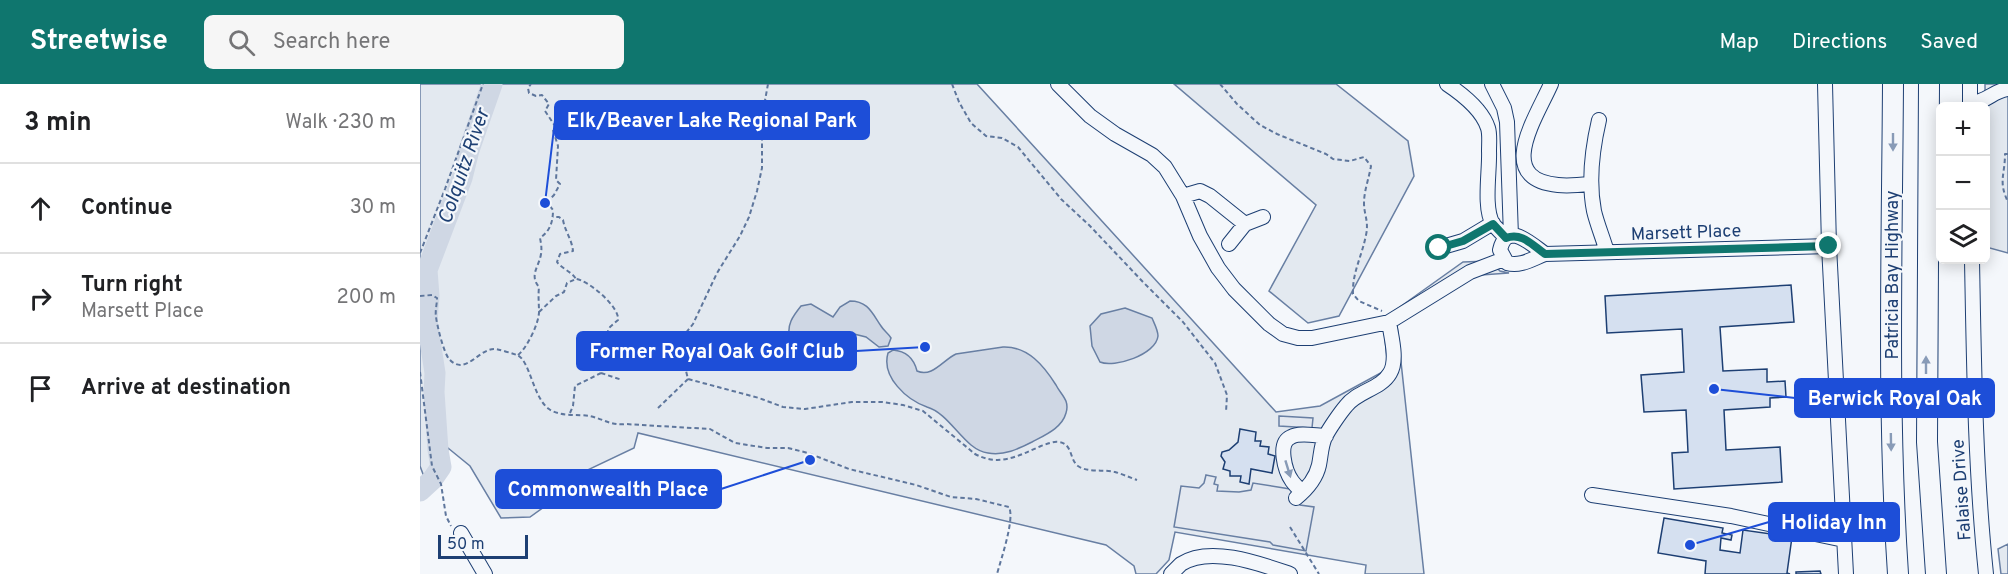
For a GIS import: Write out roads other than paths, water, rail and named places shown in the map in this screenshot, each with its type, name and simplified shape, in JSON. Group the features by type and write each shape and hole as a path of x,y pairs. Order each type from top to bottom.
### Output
{"highway":[{"name":"Patricia Bay Highway","path":"1893,84 1891,401 1892,475 1898,574"},
{"name":"Patricia Bay Highway","path":"1929,84 1927,442 1931,528 1936,574"},
{"path":"1931,528 1944,555 1946,574"}],"street":[{"name":"Marsett Place","path":"1058,84 1090,116 1114,134 1152,155 1165,167 1183,196 1200,236 1218,268 1234,289 1269,324 1283,334 1298,338 1312,338 1389,317 1470,272 1504,260 1514,265 1545,254 1829,246"},
{"path":"1447,84 1472,105 1483,118 1488,129 1490,168 1488,209 1493,224 1509,237 1524,238 1545,254"},
{"path":"1492,84 1504,108 1507,122 1509,237"},
{"path":"1551,84 1524,145 1525,169 1529,176 1547,183 1590,184"},
{"path":"1825,84 1829,246 1846,574"},
{"path":"1970,84 1970,102"},
{"path":"1982,102 1994,93 2008,88"},
{"path":"1599,120 1592,150 1590,184 1594,211 1607,252"},
{"path":"1183,196 1200,191 1210,196 1245,224"},
{"path":"1229,244 1245,224 1263,217"},
{"path":"1439,248 1463,241 1493,224"},
{"path":"1504,260 1500,250 1502,243 1509,237"},
{"name":"Falaise Drive","path":"1972,264 1975,442 1986,574"},
{"path":"1326,436 1293,435 1286,440 1284,449 1288,474 1299,495 1314,480 1326,436 1353,398 1385,380 1392,371 1389,317"},
{"path":"1592,495 1731,516 1844,540"},
{"path":"460,533 485,574"},
{"path":"1171,574 1182,564 1201,556 1261,564 1290,574"}],"waterway":[{"name":"Colquitz River","path":"420,491 441,467 434,392 435,373 427,321 429,296 427,270 462,178 469,150 492,84"}],"place":[{"name":"Elk/Beaver Lake Regional Park","path":"545,203"},
{"name":"Former Royal Oak Golf Club","path":"925,347"},
{"name":"Berwick Royal Oak","path":"1714,389"},
{"name":"Commonwealth Place","path":"810,460"},
{"name":"Holiday Inn","path":"1690,545"}]}
